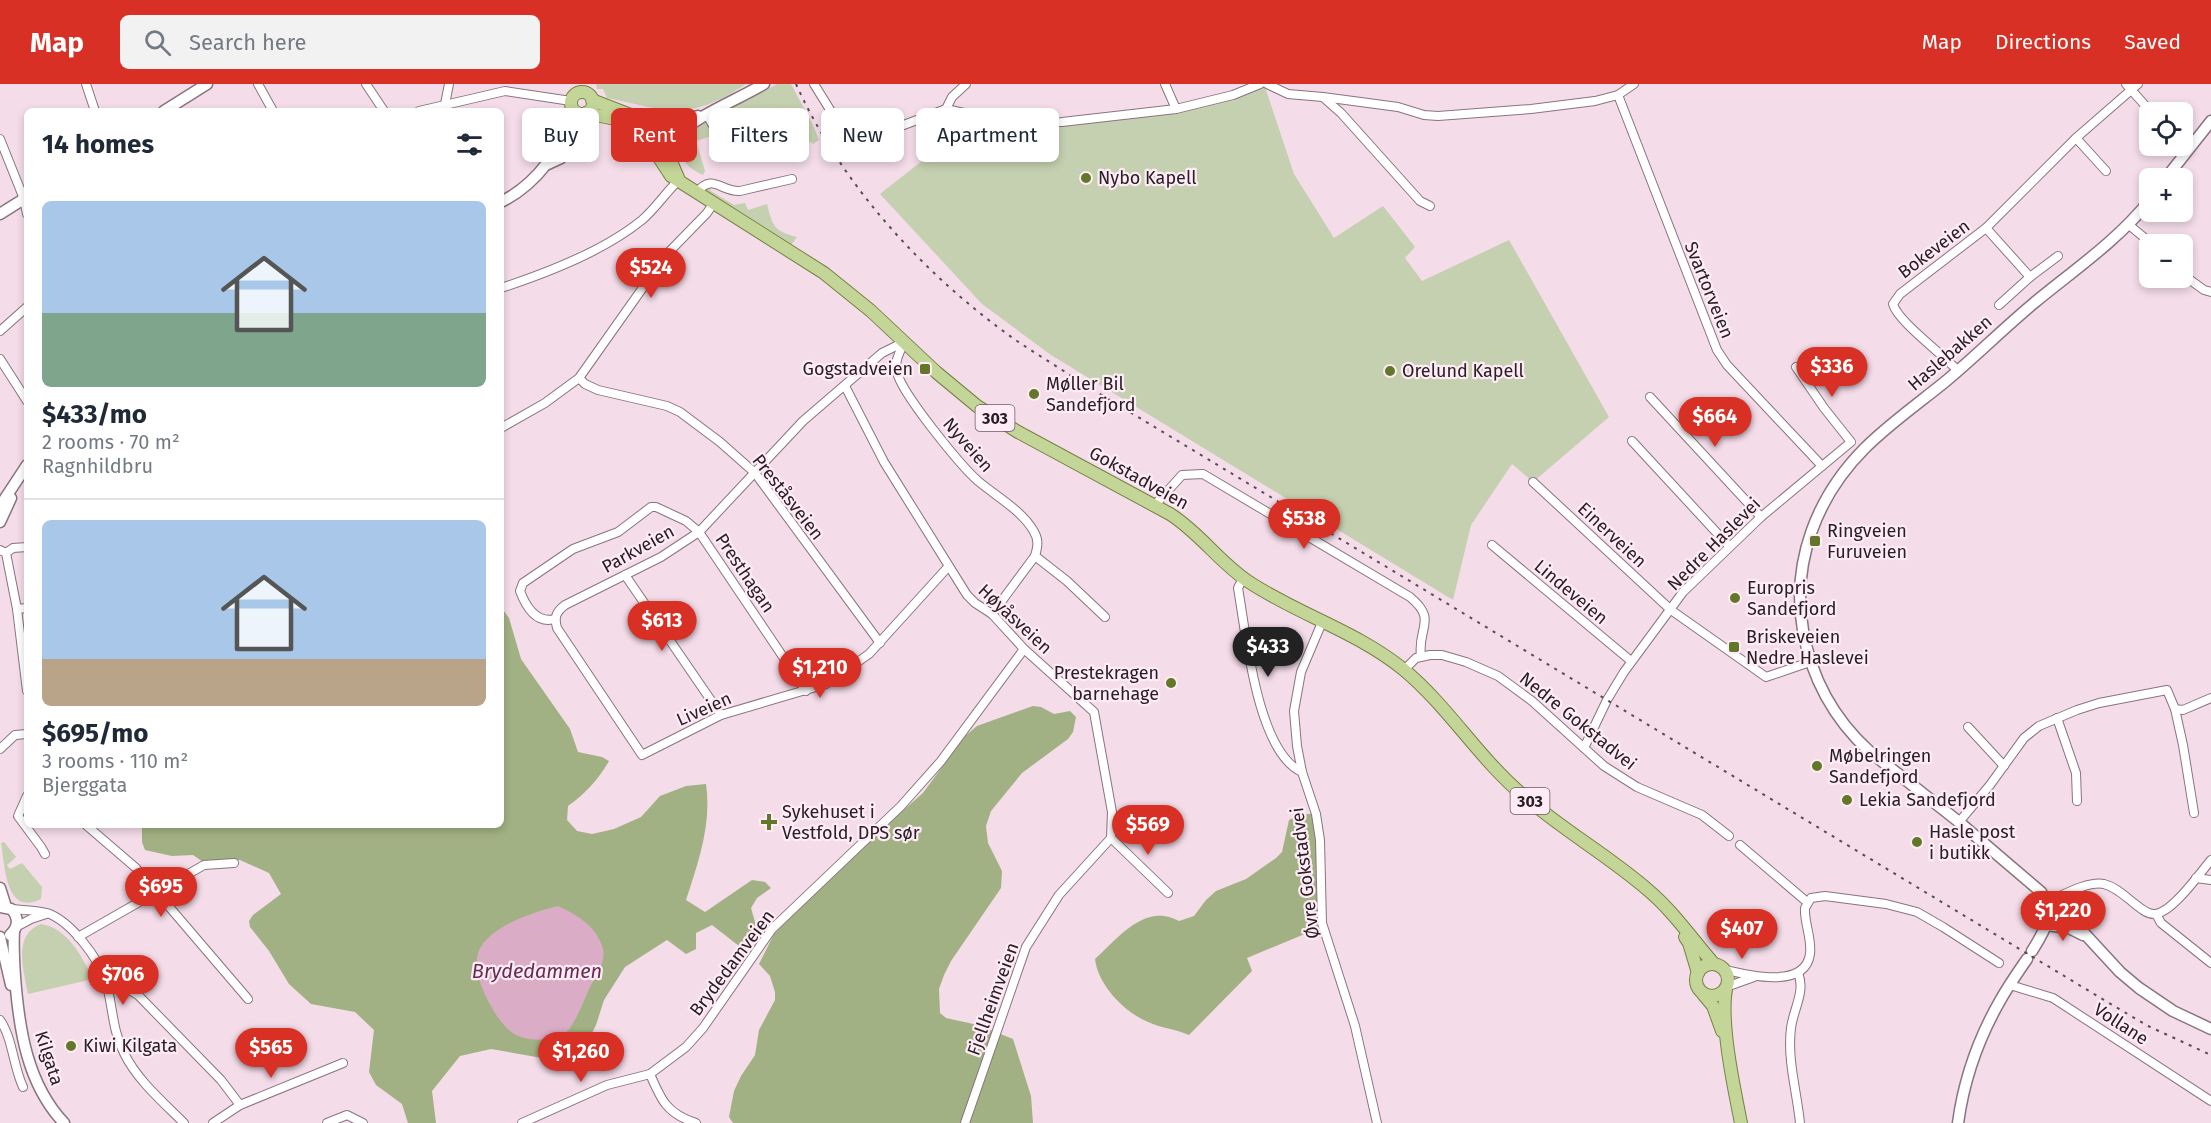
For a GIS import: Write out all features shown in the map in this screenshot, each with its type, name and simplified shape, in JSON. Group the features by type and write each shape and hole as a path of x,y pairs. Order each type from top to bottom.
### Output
{"main road":[{"path":"169,108 207,84"},
{"path":"697,120 764,84"},
{"path":"504,200 518,192 547,164 582,100 611,109"},
{"name":"303","path":"582,100 611,115"},
{"path":"697,116 707,114"},
{"path":"2174,168 2211,121"},
{"name":"Gokstadveien","path":"661,162 667,171 696,194 824,273 863,304 959,392 998,420 1154,506 1191,529 1243,578 1271,595 1369,645 1404,669 1524,797 1650,891 1682,923 1719,967"},
{"name":"Gokstadveien","path":"671,162 680,180"},
{"path":"0,214 24,199"},
{"name":"Haslebakken","path":"2048,907 2034,884 1858,741 1832,708 1810,662 1801,619 1801,579 1810,535 1821,507 1838,478 1867,446 1958,371 2032,304 2110,242 2139,213"},
{"path":"0,506 24,470"},
{"path":"0,522 16,483"},
{"path":"0,888 5,908"},
{"name":"Gokstadveien","path":"1650,891 1678,926 1689,944 1698,973"},
{"path":"1958,1123 1963,1092 1972,1061 1986,1028 2046,925 2048,907 2072,920 2120,972 2139,988 2173,1011 2211,1029"},
{"name":"Kilgata","path":"5,908 17,918 12,951 16,997 27,1056 38,1087 64,1123"},
{"path":"2046,925 2069,928 2086,936"},
{"path":"0,937 6,936 15,929"},
{"name":"Kilgata","path":"0,937 9,981 16,997"},
{"path":"1698,973 1705,966 1719,967"},
{"name":"303","path":"1719,967 1728,978 1724,1000 1741,1123"},
{"name":"303","path":"1698,973 1696,982 1713,1006 1729,1049"},
{"path":"1703,994 1717,996 1726,988"}],"street":[{"path":"86,84 94,108"},
{"path":"258,84 271,108"},
{"path":"366,84 382,108"},
{"path":"445,104 449,84"},
{"path":"814,84 832,113 854,133 872,133 916,120"},
{"path":"946,108 952,97 966,84"},
{"path":"1165,84 1176,109"},
{"path":"1059,122 1176,109 1233,96 1260,84"},
{"path":"1267,84 1288,94 1398,107 1424,115 1438,116 1531,109 1595,101 1618,95 1634,84"},
{"name":"Bokeveien","path":"1958,371 1905,321 1895,310 1893,304 1900,294 1986,228 2132,86 2144,102"},
{"path":"430,108 508,91 582,100"},
{"name":"Svartorveien","path":"1618,95 1717,350 1727,365 1822,466"},
{"path":"1323,97 1341,113 1420,201 1430,206"},
{"path":"707,114 709,118"},
{"path":"2076,138 2106,171"},
{"path":"0,139 24,196"},
{"path":"696,194 704,184 709,183 715,183 731,192 792,179"},
{"path":"504,287 587,253 627,232 680,180"},
{"path":"504,426 545,403 579,378 666,255 713,204"},
{"path":"2129,225 2140,234"},
{"name":"Bokeveien","path":"1986,228 2030,277"},
{"path":"1999,305 2058,256"},
{"path":"2193,282 2211,292"},
{"path":"0,331 24,310"},
{"name":"Parkveien","path":"555,619 558,611 566,605 672,551 699,532 803,421 882,353 904,342"},
{"name":"Nyveien","path":"904,342 896,361 904,389 966,470 1029,524 1038,542 1035,556"},
{"path":"0,359 24,396"},
{"name":"Nedre Haslevei","path":"1584,748 1607,700 1631,661 1683,592 1761,517 1851,442 1796,367"},
{"name":"Preståsveien","path":"579,378 585,384 598,390 667,406 680,412 720,442 755,473 880,643"},
{"name":"Høyåsveien","path":"846,386 884,462 967,596 992,614 1024,649 1094,712 1102,746 1112,812 1111,838"},
{"path":"1650,397 1761,517"},
{"path":"1632,441 1729,546"},
{"path":"1154,506 1182,475 1203,474 1410,597 1419,604 1425,614 1425,619 1420,648 1421,656 1404,669"},
{"name":"Einerveien","path":"1533,482 1671,610 1766,677 1810,662"},
{"path":"555,619 539,618 530,611 524,602 520,587 566,553 618,532 653,506 686,521 699,532"},
{"name":"Presthagan","path":"699,532 806,691"},
{"name":"Lindeveien","path":"1492,546 1631,661"},
{"path":"24,547 3,551 17,609 24,666"},
{"path":"992,614 1035,556 1067,581 1105,617"},
{"name":"Liveien","path":"555,619 558,628 642,755 721,715 826,684 854,666 880,643 948,567"},
{"path":"625,575 721,715"},
{"path":"1243,578 1239,588 1259,701 1268,731 1292,767 1302,772"},
{"path":"17,609 24,608"},
{"name":"Øvre Gokstadvei","path":"1323,620 1301,672 1294,711 1297,746 1302,772 1316,814 1320,840 1322,923 1352,1015 1377,1123"},
{"name":"Brydedamveien","path":"650,1074 686,1047 703,1028 772,929 901,806 941,761 1024,649"},
{"name":"Nedre Gokstadvei","path":"1421,656 1442,655 1455,658 1498,676 1532,701 1605,766 1637,787 1697,812 1730,836"},
{"path":"1959,822 2029,734 2039,726 2098,703 2167,690 2175,710 2183,745 2194,813"},
{"path":"2175,710 2184,710 2211,698"},
{"path":"2057,718 2076,773 2077,801"},
{"path":"1968,727 2004,766"},
{"path":"0,749 15,735 24,734"},
{"path":"24,803 18,816 24,824"},
{"path":"27,828 45,854"},
{"path":"90,828 128,860 248,999"},
{"path":"1111,838 1168,893"},
{"name":"Fjellheimveien","path":"965,1123 1026,947 1059,895 1111,838"},
{"path":"1740,845 1808,902"},
{"path":"2048,907 2083,888 2105,884 2144,910 2156,914 2165,911 2211,860"},
{"path":"78,937 204,865 234,864"},
{"path":"2196,878 2211,880"},
{"path":"1719,967 1755,976 1788,976 1798,973 1806,965 1810,954 1804,914 1808,902 1816,896 1886,904 1917,912 2000,963"},
{"path":"5,908 47,913 66,924 78,937 101,970 107,983 117,1037 124,1053 146,1083 184,1123"},
{"path":"15,929 47,913"},
{"path":"2156,914 2161,923 2211,963"},
{"path":"1798,973 1801,991 1793,1015 1790,1043 1800,1123"},
{"path":"1726,988 1755,976"},
{"path":"107,983 116,982 138,995 220,1080 240,1106"},
{"name":"Vollane","path":"2010,985 2053,998 2211,1101"},
{"path":"0,1020 5,1029 18,1077 23,1087"},
{"path":"213,1123 240,1106 343,1063"},
{"path":"522,1123 607,1085 650,1074 670,1112 696,1123"},
{"path":"327,1123 347,1115 363,1123"}],"green space":[{"path":"596,84 746,84 726,96 696,108 647,107 607,98 603,89 597,89"},
{"path":"777,84 791,84 804,108 732,108"},
{"path":"1264,84 1294,174 1334,238 1383,206 1415,247 1405,258 1422,281 1509,240 1609,417 1533,482 1512,464 1471,525 1453,600 1051,355 982,304 880,194 921,162 1059,162 1059,120 1176,109"},
{"path":"809,118 819,140 813,144 809,143"},
{"path":"709,121 709,137 697,141 697,128"},
{"path":"697,144 705,171 703,175 686,162 697,162"},
{"path":"710,186 711,191 734,205 745,203 748,210 767,204 776,227 783,233 797,237 791,245 745,219 711,196 706,190"},
{"path":"504,611 509,618 521,659 570,729 578,752 602,757 609,761 591,786 568,806 567,820 577,831 592,834 614,829 641,817 660,796 686,786 706,784 705,829 686,900 705,912 752,880 765,882 771,888 757,898 751,908 757,929 739,946 712,925 696,933 696,949 686,954 667,940 625,967 604,1000 587,1043 553,1060 491,1049 460,1056 432,1091 436,1123 408,1123 402,1104 376,1085 369,1072 374,1030 355,1012 311,1004 289,984 269,951 250,927 249,921 253,915 281,894 269,873 240,860 206,864 193,855 172,856 145,850 142,842 142,828 504,828"},
{"path":"1033,706 1041,707 1054,714 1070,711 1076,717 1073,732 1068,739 1022,773 991,811 986,826 988,843 1002,871 1001,888 951,961 939,989 940,1013 946,1018 978,1025 1013,1039 1031,1096 1033,1123 733,1123 729,1117 734,1091 755,1055 759,1030 775,1000 770,976 759,964 774,934 843,863 923,793 964,737 977,726"},
{"path":"1300,814 1316,814 1321,885 1319,928 1247,958 1252,971 1189,1035 1148,1022 1121,1005 1101,978 1095,959 1133,925 1155,916 1167,916 1179,921 1194,916 1216,891 1246,879 1276,858 1282,852 1289,820"},
{"path":"4,842 16,857 7,865 10,869 22,863 42,887 41,899 29,903 20,901 14,895 6,875 1,843"},
{"path":"41,924 59,931 73,944 93,979 28,994 23,964 23,945 32,929"}],"water":[{"name":"Brydedammen","path":"558,906 579,917 596,934 604,954 602,964 578,1014 565,1033 541,1040 524,1038 507,1029 488,1001 478,974 479,951 486,941 508,924"}],"railway":[{"path":"796,84 837,158 890,227 951,288 1017,341 1090,388 2109,1003 2148,1026 2211,1055"}],"place":[{"name":"Nybo Kapell","path":"1086,178"},
{"name":"Gogstadveien","path":"925,369"},
{"name":"Orelund Kapell","path":"1390,371"},
{"name":"Møller Bil Sandefjord","path":"1034,394"},
{"name":"Ringveien Furuveien","path":"1815,541"},
{"name":"Europris Sandefjord","path":"1735,598"},
{"name":"Briskeveien Nedre Haslevei","path":"1734,647"},
{"name":"Prestekragen barnehage","path":"1171,683"},
{"name":"Møbelringen Sandefjord","path":"1817,766"},
{"name":"Lekia Sandefjord","path":"1847,800"},
{"name":"Sykehuset i Vestfold, DPS sør","path":"769,822"},
{"name":"Hasle post i butikk","path":"1917,842"},
{"name":"Kiwi Kilgata","path":"71,1046"}]}
